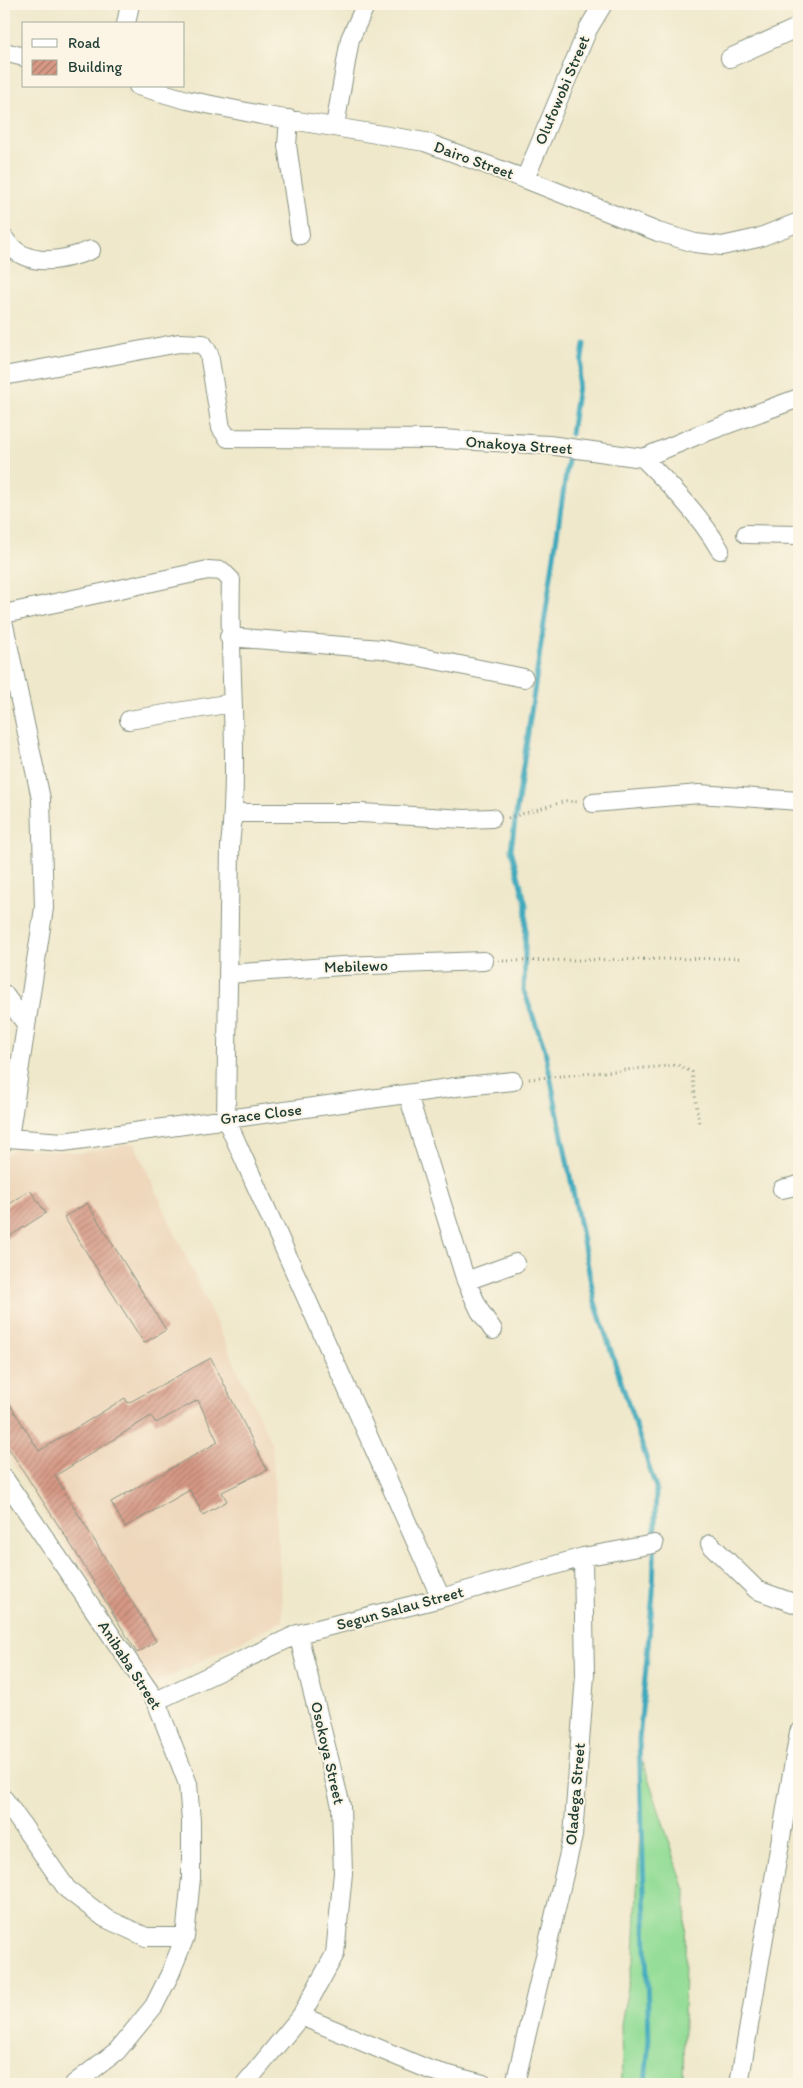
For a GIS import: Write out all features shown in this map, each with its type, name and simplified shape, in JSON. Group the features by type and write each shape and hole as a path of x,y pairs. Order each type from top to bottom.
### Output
{"street":[{"path":"126,22 130,4"},
{"path":"334,126 350,39 366,4"},
{"name":"Olufowobi Street","path":"525,179 588,29 603,4"},
{"path":"730,58 799,26"},
{"path":"4,52 22,56"},
{"name":"Dairo Street","path":"145,88 187,100 425,142 525,179 658,232 695,243 722,246 758,238 799,222"},
{"path":"289,119 287,145 300,235"},
{"path":"4,238 12,250 33,260 67,260 91,250"},
{"name":"Onakoya Street","path":"4,376 179,343 203,344 208,354 221,428 228,438 441,439 549,445 643,458"},
{"path":"720,550 706,526 685,500 643,458 698,435 799,398"},
{"path":"746,534 799,535"},
{"path":"4,614 208,570 222,571 231,580 229,637 234,813 230,846 226,1119 441,1598"},
{"path":"4,625 41,799 44,908 7,1140"},
{"path":"229,637 381,649 524,678"},
{"path":"129,720 232,703"},
{"path":"592,803 700,794 799,801"},
{"path":"234,813 361,812 492,818"},
{"name":"Mebilewo","path":"228,974 342,966 484,962"},
{"path":"4,994 26,1024"},
{"name":"Grace Close","path":"7,1140 63,1142 456,1087 513,1081"},
{"path":"408,1095 466,1281 480,1311 493,1330"},
{"path":"782,1189 799,1185"},
{"path":"466,1281 516,1263"},
{"name":"Anibaba Street","path":"4,1478 156,1701 188,1784 191,1821 191,1878 185,1937 154,2006 117,2051 74,2084"},
{"name":"Segun Salau Street","path":"156,1701 298,1634 441,1598 583,1557 654,1544"},
{"path":"710,1544 757,1590 799,1605"},
{"name":"Oladega Street","path":"515,2084 573,1836 585,1675 583,1557"},
{"name":"Osokoya Street","path":"245,2084 301,2016 335,1954 343,1873 341,1806 298,1634"},
{"path":"739,2084 799,1732"},
{"path":"4,1799 68,1889 105,1918 146,1937 185,1937"},
{"path":"301,2016 430,2070 483,2084"}],"path":[{"path":"511,818 566,801 592,803"},
{"path":"517,960 740,958"},
{"path":"547,1076 678,1065 692,1072 699,1124"}],"shaded area":[{"path":"134,1143 272,1445 283,1621 154,1684 4,1449 4,1156 16,1148 81,1153"}],"green space":[{"path":"643,1762 686,1893 683,2084 622,2084 621,2024 634,1956"}],"building":[{"path":"30,1190 46,1213 4,1240 4,1208"},
{"path":"87,1203 166,1330 144,1343 64,1217"},
{"path":"211,1358 267,1470 222,1492 227,1501 203,1515 190,1490 125,1527 111,1502 218,1442 198,1400 156,1423 151,1416 55,1476 156,1641 137,1653 73,1548 4,1441 4,1395 39,1451 125,1398 128,1403"}],"waterway":[{"path":"571,434 584,344"},
{"path":"569,453 511,849 526,905 524,991 545,1050 595,1302 656,1488 653,1594 639,1740 649,2039 645,2084"}]}
